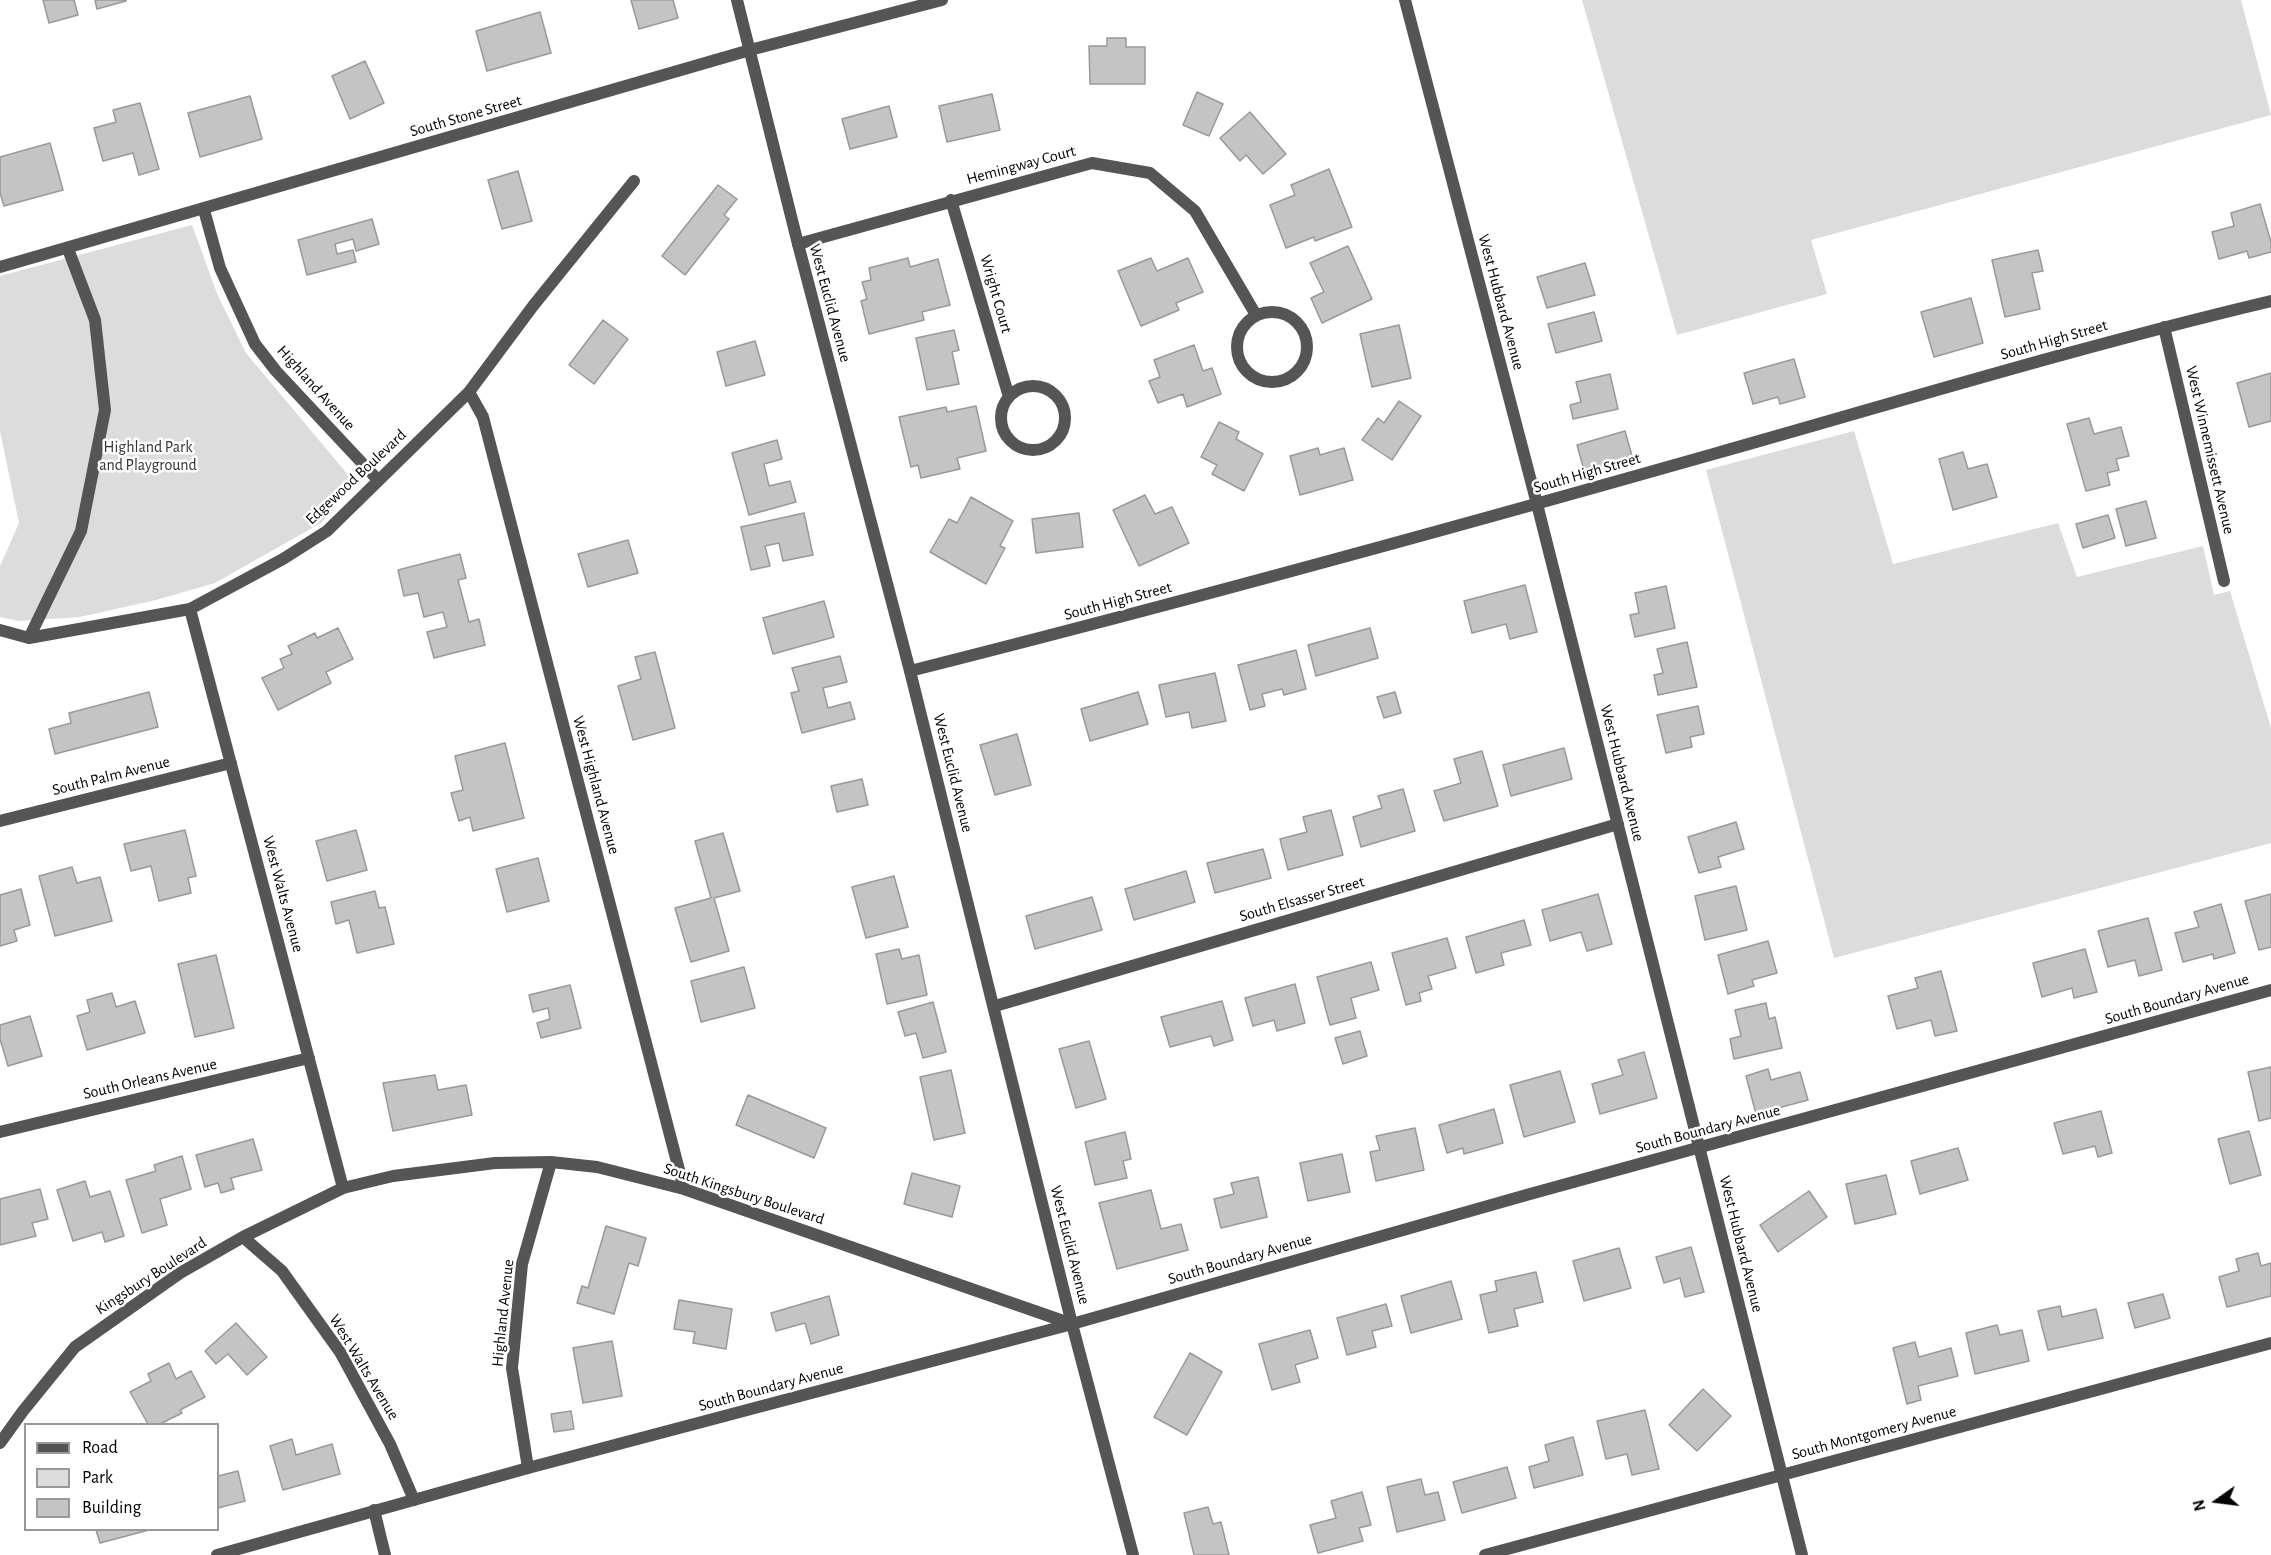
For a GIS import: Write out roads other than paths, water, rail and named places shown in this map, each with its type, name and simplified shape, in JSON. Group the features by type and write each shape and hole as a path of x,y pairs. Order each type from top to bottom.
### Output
{"street":[{"name":"West Euclid Avenue","path":"737,0 995,1006 1072,1324 1133,1555"},
{"name":"South Stone Street","path":"0,267 204,210 750,50 942,0"},
{"name":"West Hubbard Avenue","path":"1405,0 1537,504 1802,1555"},
{"name":"Hemingway Court","path":"798,244 1092,163 1150,173 1196,211 1256,315"},
{"name":"Edgewood Boulevard","path":"0,630 29,638 190,609 283,560 327,531 469,392 533,306 634,181"},
{"name":"Wright Court","path":"951,200 1009,397 1001,414 1005,433 1010,441 1029,450 1040,450 1051,446 1059,438 1066,418 1058,397 1049,390 1028,386 1017,390 1009,397"},
{"name":"Highland Avenue","path":"204,210 220,268 255,344 276,371 378,480"},
{"path":"29,638 81,531 105,410 95,320 68,249"},
{"name":"South High Street","path":"910,671 1128,616 1537,504 2164,327 2271,301"},
{"path":"1279,312 1298,323 1304,333 1307,344 1306,356 1294,374 1284,380 1272,382 1256,377 1242,366 1237,343 1240,331 1247,321 1256,315 1279,312"},
{"name":"West Winnemissett Avenue","path":"2164,327 2224,581"},
{"name":"West Highland Avenue","path":"469,392 483,417 684,1189"},
{"name":"West Walts Avenue","path":"190,609 343,1188"},
{"name":"South Palm Avenue","path":"0,821 231,763"},
{"name":"South Elsasser Street","path":"995,1006 1618,824"},
{"name":"South Boundary Avenue","path":"217,1555 528,1468 1072,1324 1530,1194 2271,990"},
{"name":"South Orleans Avenue","path":"0,1132 309,1058"},
{"name":"Highland Avenue","path":"528,1468 512,1368 522,1264 551,1162"},
{"name":"South Kingsbury Boulevard","path":"393,1176 495,1163 551,1162 597,1167 684,1189 1072,1324"},
{"name":"Kingsbury Boulevard","path":"0,1443 22,1411 75,1347 180,1273 243,1237 343,1188 393,1176"},
{"name":"West Walts Avenue","path":"243,1237 282,1271 340,1352 390,1444 414,1500"},
{"name":"South Montgomery Avenue","path":"1485,1555 2271,1343"},
{"path":"374,1510 385,1555"}],"park label":[{"name":"Highland Park and Playground","path":"148,456"}]}
